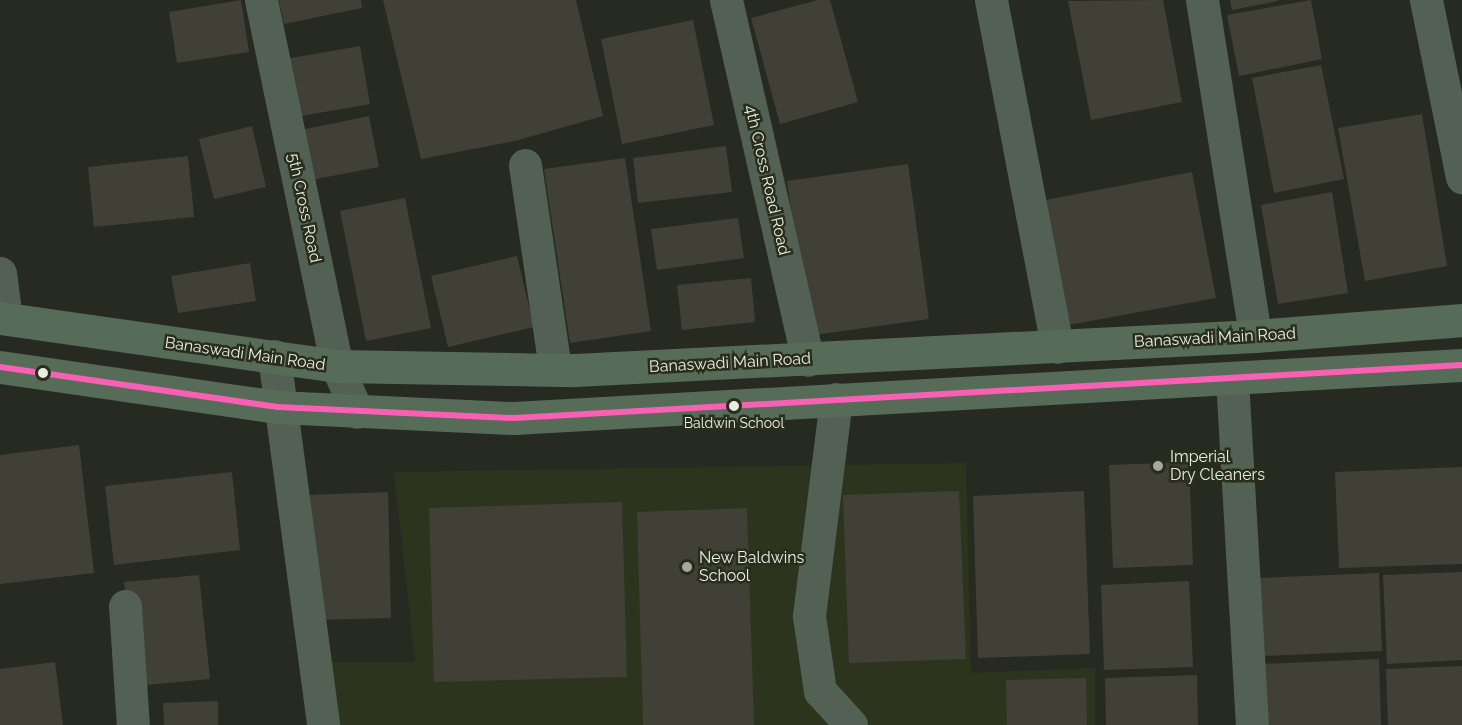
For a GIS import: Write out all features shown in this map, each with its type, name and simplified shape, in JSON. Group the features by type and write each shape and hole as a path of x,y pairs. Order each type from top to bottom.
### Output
{"main road":[{"name":"Banaswadi Main Road","path":"3,319 337,366 555,369 808,360 1057,347 1255,336 1462,320"},
{"path":"0,367 278,407 514,418 836,399 1232,380 1462,365"}],"street":[{"name":"5th Cross Road","path":"261,0 337,366 357,412"},
{"name":"4th Cross Road Road","path":"726,0 808,360"},
{"path":"991,0 1057,347"},
{"path":"1202,0 1255,336"},
{"path":"1426,0 1462,177"},
{"path":"525,165 555,369"},
{"path":"0,273 3,319"},
{"path":"274,356 278,407 323,725"},
{"path":"1232,380 1252,725"},
{"path":"836,399 809,616 820,691 851,725"},
{"path":"125,606 133,725"}],"shaded area":[{"name":"New Baldwins School","path":"966,463 971,673 1095,668 1095,725 340,725 330,662 415,662 394,472"}],"building":[{"path":"241,0 249,52 177,63 169,12"},
{"path":"279,0 361,0 362,8 284,24"},
{"path":"383,0 576,0 603,116 515,141 421,159"},
{"path":"818,0 830,0 858,102 780,124 751,18"},
{"path":"1163,0 1182,102 1091,120 1068,1"},
{"path":"1230,0 1278,0 1278,1 1232,10"},
{"path":"1311,0 1322,59 1239,76 1227,15"},
{"path":"693,20 714,125 622,144 601,39"},
{"path":"360,46 370,104 290,118 280,60"},
{"path":"1321,65 1344,179 1274,193 1252,78"},
{"path":"1422,114 1447,266 1365,281 1338,128"},
{"path":"369,116 379,167 306,181 296,131"},
{"path":"252,126 266,187 214,199 199,139"},
{"path":"726,146 732,192 638,203 633,158"},
{"path":"188,156 194,217 94,227 88,167"},
{"path":"625,158 651,331 570,343 544,169"},
{"path":"908,164 929,319 807,336 787,181"},
{"path":"1192,172 1216,298 1063,326 1040,201"},
{"path":"1332,192 1348,293 1278,304 1261,205"},
{"path":"405,198 431,328 366,341 340,211"},
{"path":"738,218 744,258 657,270 651,229"},
{"path":"517,256 534,327 448,347 431,276"},
{"path":"250,263 256,301 178,313 171,276"},
{"path":"751,278 755,322 682,330 677,285"},
{"path":"79,445 94,573 0,584 0,455"},
{"path":"1189,462 1193,565 1113,568 1109,465"},
{"path":"1462,467 1462,564 1339,568 1335,472"},
{"path":"232,472 240,550 114,565 105,486"},
{"path":"959,491 966,659 849,663 843,495"},
{"path":"1084,491 1090,654 978,658 973,496"},
{"path":"388,492 391,618 311,620 308,495"},
{"path":"622,502 627,677 434,682 429,508"},
{"path":"747,508 754,725 643,725 637,512"},
{"path":"1462,572 1462,660 1387,664 1383,575"},
{"path":"1379,573 1382,651 1261,656 1258,578"},
{"path":"199,575 210,679 135,686 124,582"},
{"path":"1189,581 1193,667 1104,670 1101,585"},
{"path":"1379,659 1381,725 1264,725 1262,664"},
{"path":"55,662 63,725 0,725 0,669"},
{"path":"1462,666 1462,725 1388,725 1386,669"},
{"path":"1197,675 1198,725 1106,725 1105,678"},
{"path":"1086,678 1087,725 1007,725 1006,680"},
{"path":"218,701 218,725 164,725 163,703"}],"transit line":[{"path":"0,367 278,407 514,418 1462,365"}],"place":[{"name":"Baldwin School","path":"734,406"},
{"name":"Imperial Dry Cleaners","path":"1158,466"},
{"name":"New Baldwins School","path":"687,567"}]}
